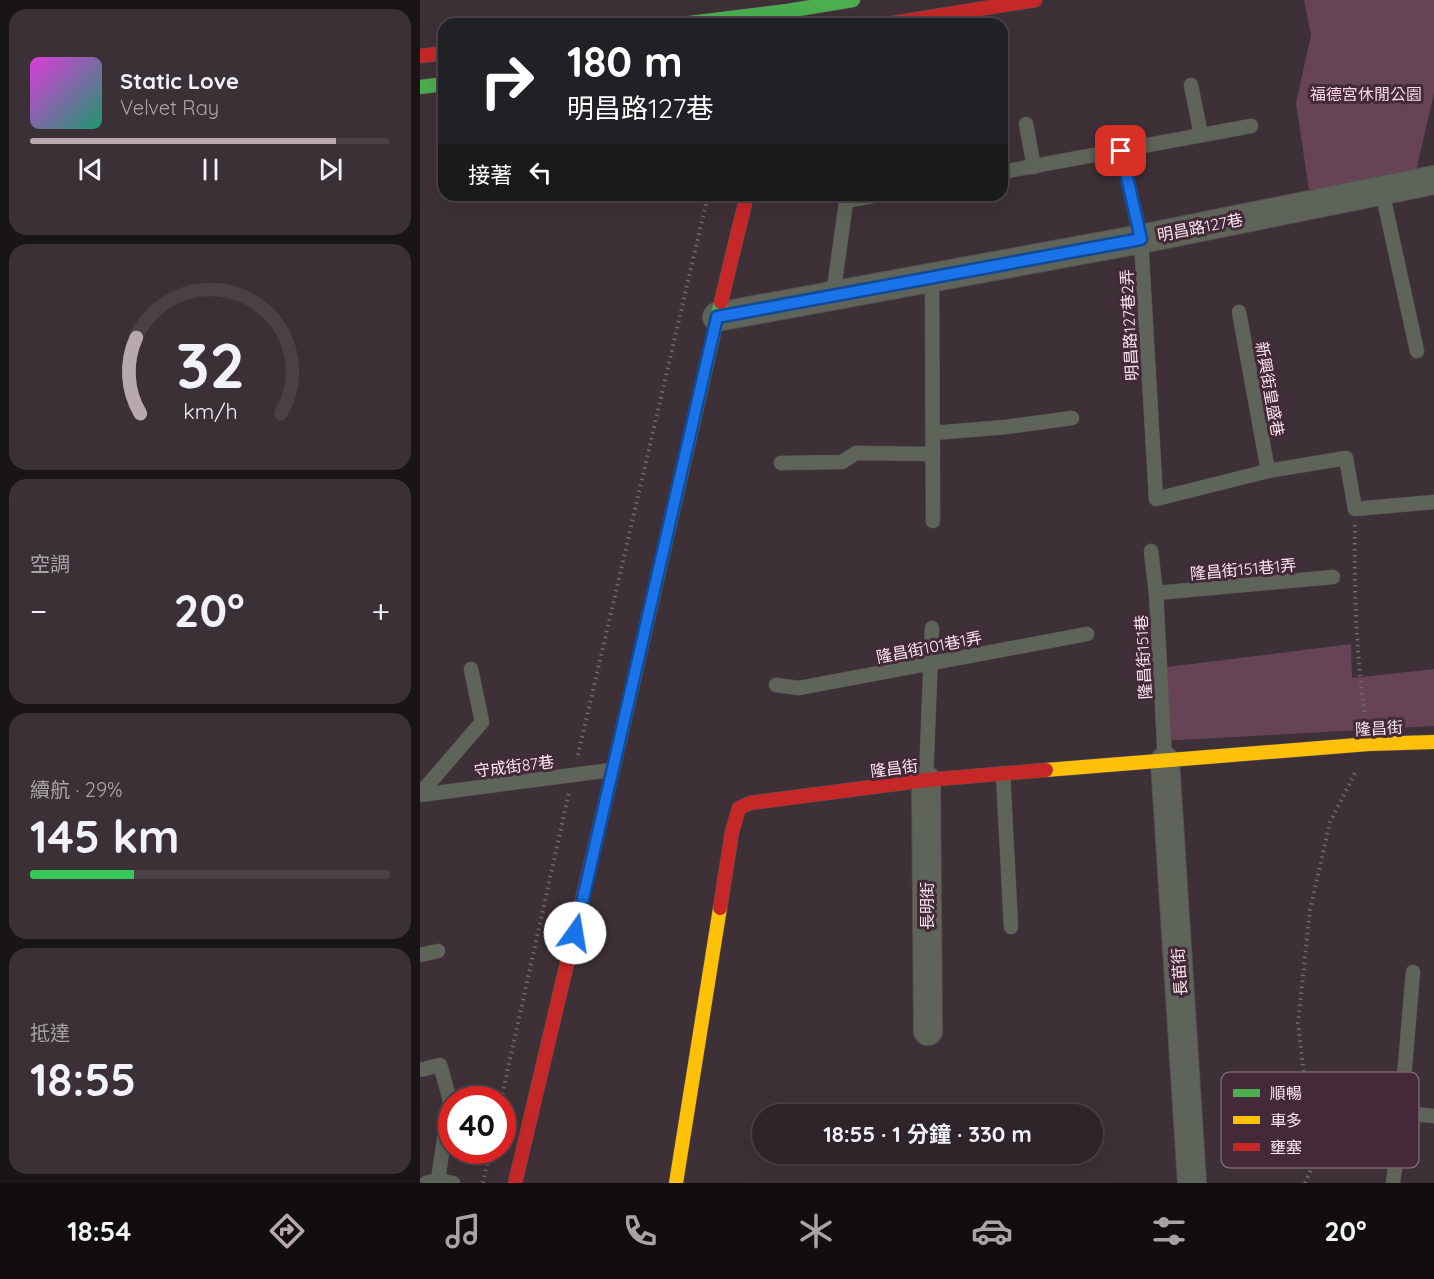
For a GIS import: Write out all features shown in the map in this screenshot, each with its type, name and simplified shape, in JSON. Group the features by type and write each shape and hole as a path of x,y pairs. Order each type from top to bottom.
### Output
{"street":[{"path":"771,18 786,17 853,0"},
{"path":"924,18 1035,0"},
{"path":"420,56 438,54"},
{"path":"420,87 438,85"},
{"name":"明昌路127巷","path":"717,317 1141,239 1434,180"},
{"path":"514,1183 575,933 746,201"},
{"name":"隆昌街","path":"676,1183 732,832 739,808 750,802 926,780 1369,744 1434,742"},
{"name":"長苗街","path":"1165,761 1192,1183"},
{"name":"長明街","path":"926,780 928,1031"}],"lane":[{"path":"1191,85 1201,135"},
{"path":"1026,124 1034,166"},
{"path":"1008,171 1251,126"},
{"name":"明昌路127巷2弄","path":"1121,151 1141,239 1156,499 1268,471"},
{"path":"1382,191 1417,351"},
{"path":"833,296 846,201"},
{"path":"932,278 933,521"},
{"name":"新興街皇盛巷","path":"1239,312 1268,471"},
{"path":"933,433 1072,418"},
{"path":"781,464 842,462 856,453 933,454"},
{"path":"1268,471 1347,458 1355,509 1434,502"},
{"name":"隆昌街151巷","path":"1151,551 1156,593 1165,761"},
{"name":"隆昌街151巷1弄","path":"1156,593 1334,577"},
{"path":"926,780 932,628"},
{"name":"隆昌街101巷1弄","path":"776,685 799,688 1087,634"},
{"name":"守成街87巷","path":"420,794 482,722 471,669"},
{"name":"守成街87巷","path":"420,794 613,770"},
{"path":"1004,773 1011,927"},
{"path":"420,955 438,951"},
{"path":"1404,1072 1413,972"},
{"path":"420,1070 440,1065 450,1100 432,1182 453,1183"},
{"path":"1419,1115 1434,1116"},
{"path":"1393,1183 1395,1168"}],"path":[{"path":"504,1086 573,775 707,201"},
{"path":"1304,1072 1298,1023 1310,910 1330,822 1369,744 1358,667 1354,590 1355,509"},
{"path":"483,1183 487,1164"},
{"path":"1305,1183 1312,1168"}],"green space":[{"name":"福德宮休閒公園","path":"1304,0 1434,0 1434,93 1416,171 1309,190 1296,103 1311,35"},
{"path":"1351,644 1352,678 1434,669 1434,726 1161,741 1159,668"}],"traffic: fast":[{"path":"730,18 853,0"},
{"path":"420,87 438,85"},
{"path":"618,748 721,302"}],"traffic: slow":[{"path":"1046,770 1369,744 1434,742"},
{"path":"676,1183 720,908"}],"traffic: jam":[{"path":"924,18 1035,0"},
{"path":"420,56 438,54"},
{"path":"721,302 746,201"},
{"path":"515,1183 618,748"},
{"path":"720,908 732,832 739,808 750,803 926,780 1046,770"}],"route":[{"path":"575,933 717,317 1141,239 1121,151"}]}
